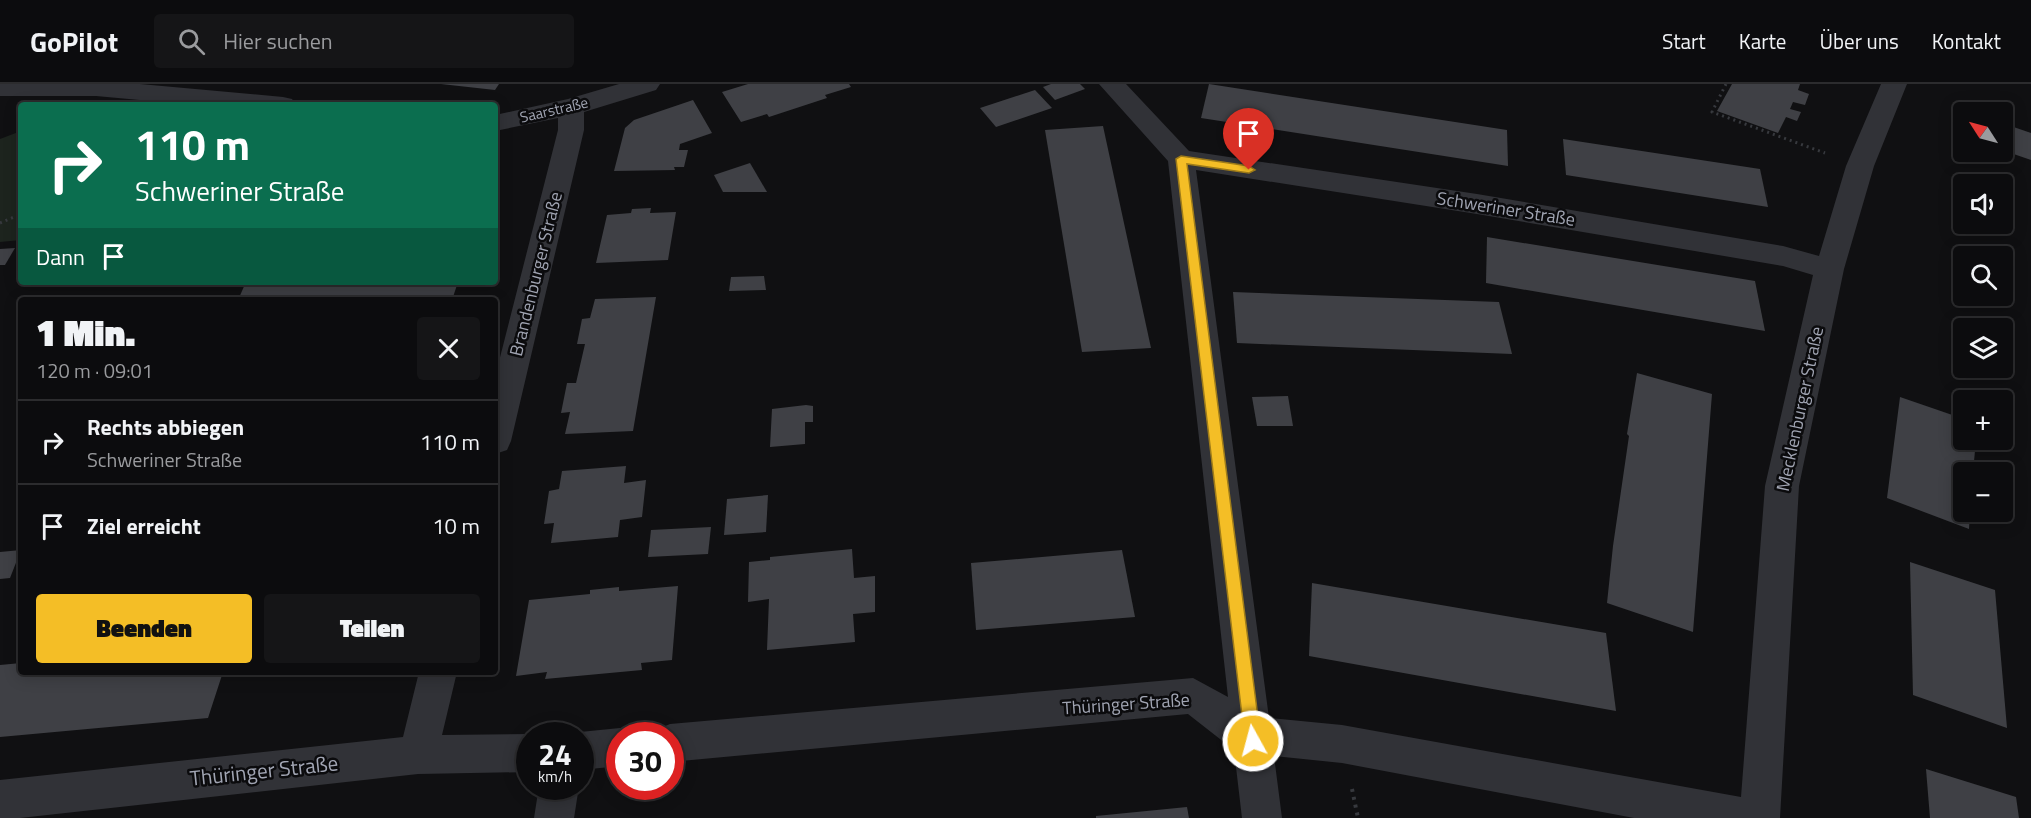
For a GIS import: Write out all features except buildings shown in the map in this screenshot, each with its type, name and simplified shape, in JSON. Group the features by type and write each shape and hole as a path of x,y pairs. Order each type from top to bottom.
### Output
{"street":[{"name":"Saarstraße","path":"498,122 571,107 647,84"},
{"path":"1112,84 1181,159 1262,818"},
{"name":"Mecklenburger Straße","path":"1760,818 1782,486 1829,269 1860,166 1894,84"},
{"path":"0,87 96,88 250,102"},
{"name":"Brandenburger Straße","path":"498,429 571,130 571,107"},
{"name":"Schweriner Straße","path":"1181,159 1476,204 1783,256 1829,269"},
{"path":"418,755 437,675"},
{"name":"Thüringer Straße","path":"684,742 1193,696 1215,710 1253,741"},
{"path":"1253,741 1268,736 1342,744 1742,818"},
{"name":"Thüringer Straße","path":"0,800 418,755 516,753"},
{"path":"554,818 557,800"}],"path":[{"path":"1726,84 1712,112 1860,166"},
{"path":"0,223 18,215"}],"shaded area":[{"path":"18,132 18,240 0,242 0,139"}],"route":[{"path":"1249,170 1181,159 1253,741"}]}
